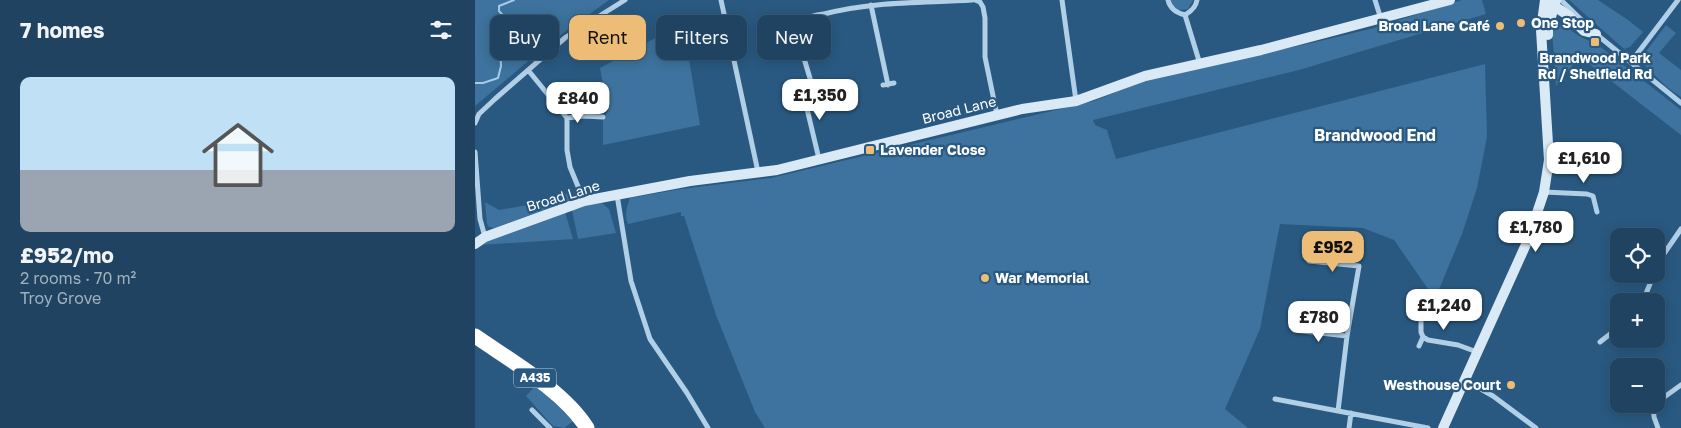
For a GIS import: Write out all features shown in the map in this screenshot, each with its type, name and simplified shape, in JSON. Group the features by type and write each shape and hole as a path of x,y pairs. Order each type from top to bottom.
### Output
{"highway":[{"name":"A435","path":"475,336 564,401 582,424"}],"street":[{"path":"475,123 479,114 566,37 625,0"},
{"path":"721,0 758,172"},
{"path":"819,15 871,5 973,0 979,2 983,7 985,18 985,57 997,116"},
{"path":"1062,0 1076,101"},
{"path":"1168,0 1171,8 1185,15 1196,5 1197,0"},
{"path":"1375,0 1381,20"},
{"name":"Broad Lane","path":"475,244 485,237 584,201 690,181 777,170 997,116 1022,108 1076,101 1145,76 1200,65 1381,20 1450,0"},
{"path":"1631,62 1678,0"},
{"path":"1552,2 1584,31 1596,34 1681,103"},
{"path":"1443,428 1528,240 1544,192 1549,160 1544,60 1552,2"},
{"path":"871,5 888,84"},
{"path":"1185,15 1200,65"},
{"path":"804,60 815,95"},
{"path":"528,70 567,118 567,150 570,167 584,201"},
{"path":"802,88 819,159"},
{"path":"567,118 584,116 603,117"},
{"path":"475,152 480,219 485,237"},
{"path":"1544,192 1587,194 1593,196 1597,212"},
{"path":"616,194 631,281 650,339 687,393 708,428"},
{"path":"1665,252 1681,229"},
{"path":"1309,261 1359,266 1347,336 1338,411"},
{"path":"1413,303 1428,304"},
{"path":"1421,304 1421,332 1423,337 1428,340 1458,345 1477,352"},
{"path":"1294,330 1347,336"},
{"path":"1600,342 1610,334"},
{"path":"1419,346 1423,337"},
{"path":"1465,380 1493,396 1536,428"},
{"path":"1665,397 1681,385"},
{"path":"1275,399 1428,428"},
{"path":"532,410 550,428"},
{"path":"1349,428 1351,413"},
{"path":"1654,413 1658,428"}],"shaded area":[{"path":"475,0 609,0 588,15 569,15 569,29 559,36 559,15 490,15 490,60 530,60 475,106"},
{"path":"1171,0 1193,0 1188,9 1180,10 1172,5"},
{"path":"1462,0 1482,0 1486,14 1299,70 1093,120 1095,125 1107,130 1116,159 1485,64 1487,137 1477,188 1462,234 1435,299 1394,240 1363,228 1280,224 1260,329 1225,409 1248,428 765,428 755,412 716,315 684,216 681,216 681,212 628,224 626,217 630,198 681,189 771,178 1094,101 1151,78 1374,28"},
{"path":"1569,0 1598,0 1643,32 1630,47 1624,49"},
{"path":"1557,24 1562,24 1579,36 1598,45 1681,110 1681,135 1584,60 1576,61 1556,86 1552,29"},
{"path":"1666,25 1676,33 1659,53 1681,70 1681,97 1667,87 1640,61"},
{"path":"656,38 656,60 689,60 700,125 603,145 603,117 608,111 600,68 615,60 646,60 646,43"},
{"path":"571,187 573,197 568,201 494,228 489,227 487,224 485,202 499,210 562,199"},
{"path":"602,203 609,209 616,233 578,239 572,210"},
{"path":"565,212 573,239 479,245 483,241"},
{"path":"537,384 575,420 564,428 553,426 526,396"}],"waterway":[{"path":"475,83 483,83 498,78 501,66 500,46 509,22 499,11 499,6 514,0"}],"place":[{"name":"One Stop","path":"1521,23"},
{"name":"Broad Lane Café","path":"1500,26"},
{"name":"Brandwood Park Rd / Shelfield Rd","path":"1595,42"},
{"name":"Lavender Close","path":"870,150"},
{"name":"War Memorial","path":"985,278"},
{"name":"Westhouse Court","path":"1511,385"}],"district":[{"name":"Brandwood End","path":"1375,135"}]}
